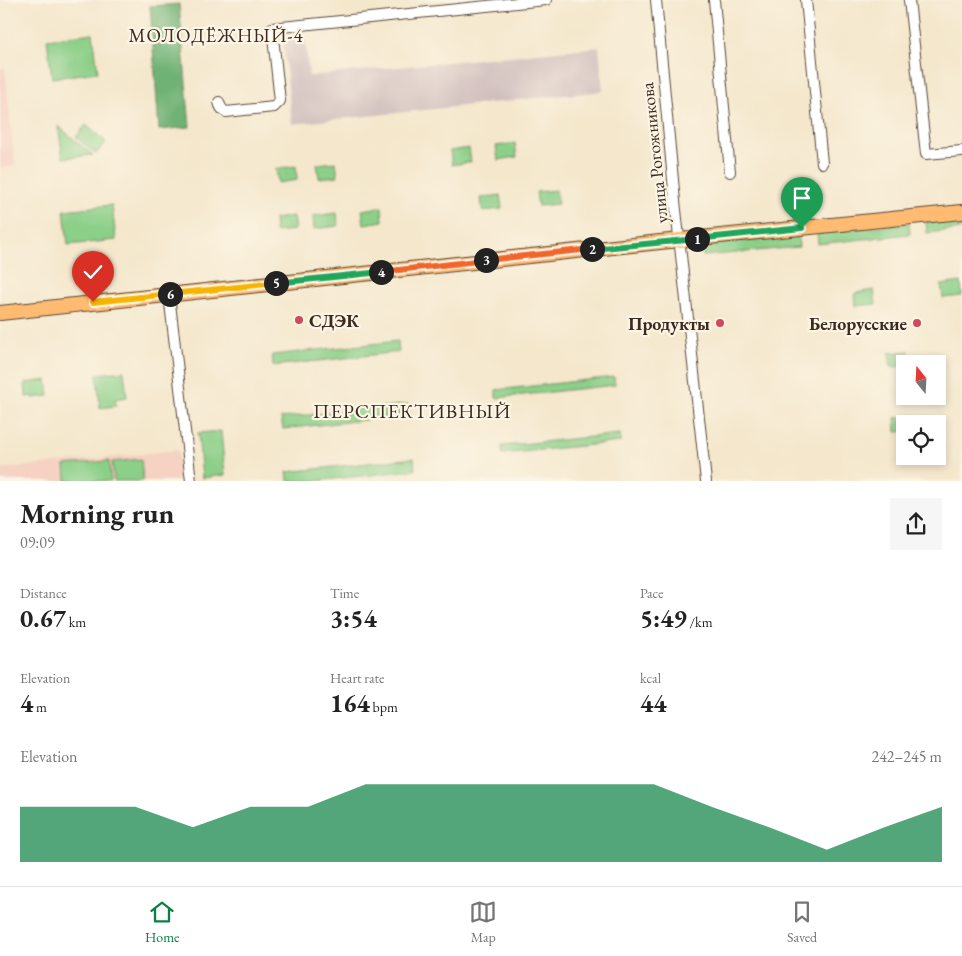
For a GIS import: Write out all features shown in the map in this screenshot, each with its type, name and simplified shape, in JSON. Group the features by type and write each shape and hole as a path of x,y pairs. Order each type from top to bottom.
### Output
{"main road":[{"path":"0,313 679,240 962,212"}],"street":[{"path":"219,102 222,110 226,112 274,107 280,101 272,28 546,0"},
{"name":"улица Рогожникова","path":"656,0 679,240 706,481"},
{"path":"714,0 730,172"},
{"path":"806,0 822,163"},
{"path":"910,0 926,154 962,151"},
{"path":"169,294 191,481"}],"shaded area":[{"path":"305,38 309,76 599,47 603,91 292,124 283,40"},
{"path":"0,68 5,68 15,166 0,168"},
{"path":"178,450 181,481 0,481 0,469"}],"green space":[{"path":"179,4 190,127 159,130 150,6"},
{"path":"93,33 98,72 52,78 47,39"},
{"path":"86,125 106,142 96,154 76,137"},
{"path":"58,126 93,155 63,158"},
{"path":"515,143 517,157 498,160 496,146"},
{"path":"469,148 471,162 452,165 450,151"},
{"path":"336,162 338,176 319,178 317,164"},
{"path":"296,166 297,180 278,183 276,169"},
{"path":"556,190 558,204 538,206 536,192"},
{"path":"500,195 502,209 482,211 481,198"},
{"path":"112,205 116,240 68,245 64,210"},
{"path":"382,207 383,221 364,224 362,210"},
{"path":"337,213 338,226 314,229 313,216"},
{"path":"293,216 295,230 275,232 274,219"},
{"path":"962,218 962,229 927,233 926,222"},
{"path":"909,223 910,234 818,244 817,233"},
{"path":"798,236 799,247 703,256 702,245"},
{"path":"961,282 962,296 943,298 941,285"},
{"path":"874,290 876,304 856,306 855,293"},
{"path":"398,341 399,352 273,366 272,355"},
{"path":"909,351 909,355 896,355 896,367 891,367 889,353"},
{"path":"124,371 127,397 115,399 116,406 100,408 97,374"},
{"path":"614,377 615,385 496,398 496,390"},
{"path":"47,380 49,396 26,397 25,383"},
{"path":"408,404 409,415 283,429 281,418"},
{"path":"221,431 225,475 202,478 198,433"},
{"path":"620,434 621,442 502,454 502,446"},
{"path":"414,458 415,470 315,481 288,481 287,472"},
{"path":"141,459 143,481 114,481 112,462"},
{"path":"109,461 111,481 66,481 65,465"}],"place":[{"name":"СДЭК","path":"299,320"},
{"name":"Продукты","path":"720,323"},
{"name":"Белорусские","path":"917,323"}],"district":[{"name":"МОЛОДЁЖНЫЙ-4","path":"216,35"},
{"name":"ПЕРСПЕКТИВНЫЙ","path":"412,411"}],"route":[{"path":"93,302 802,228"}]}
